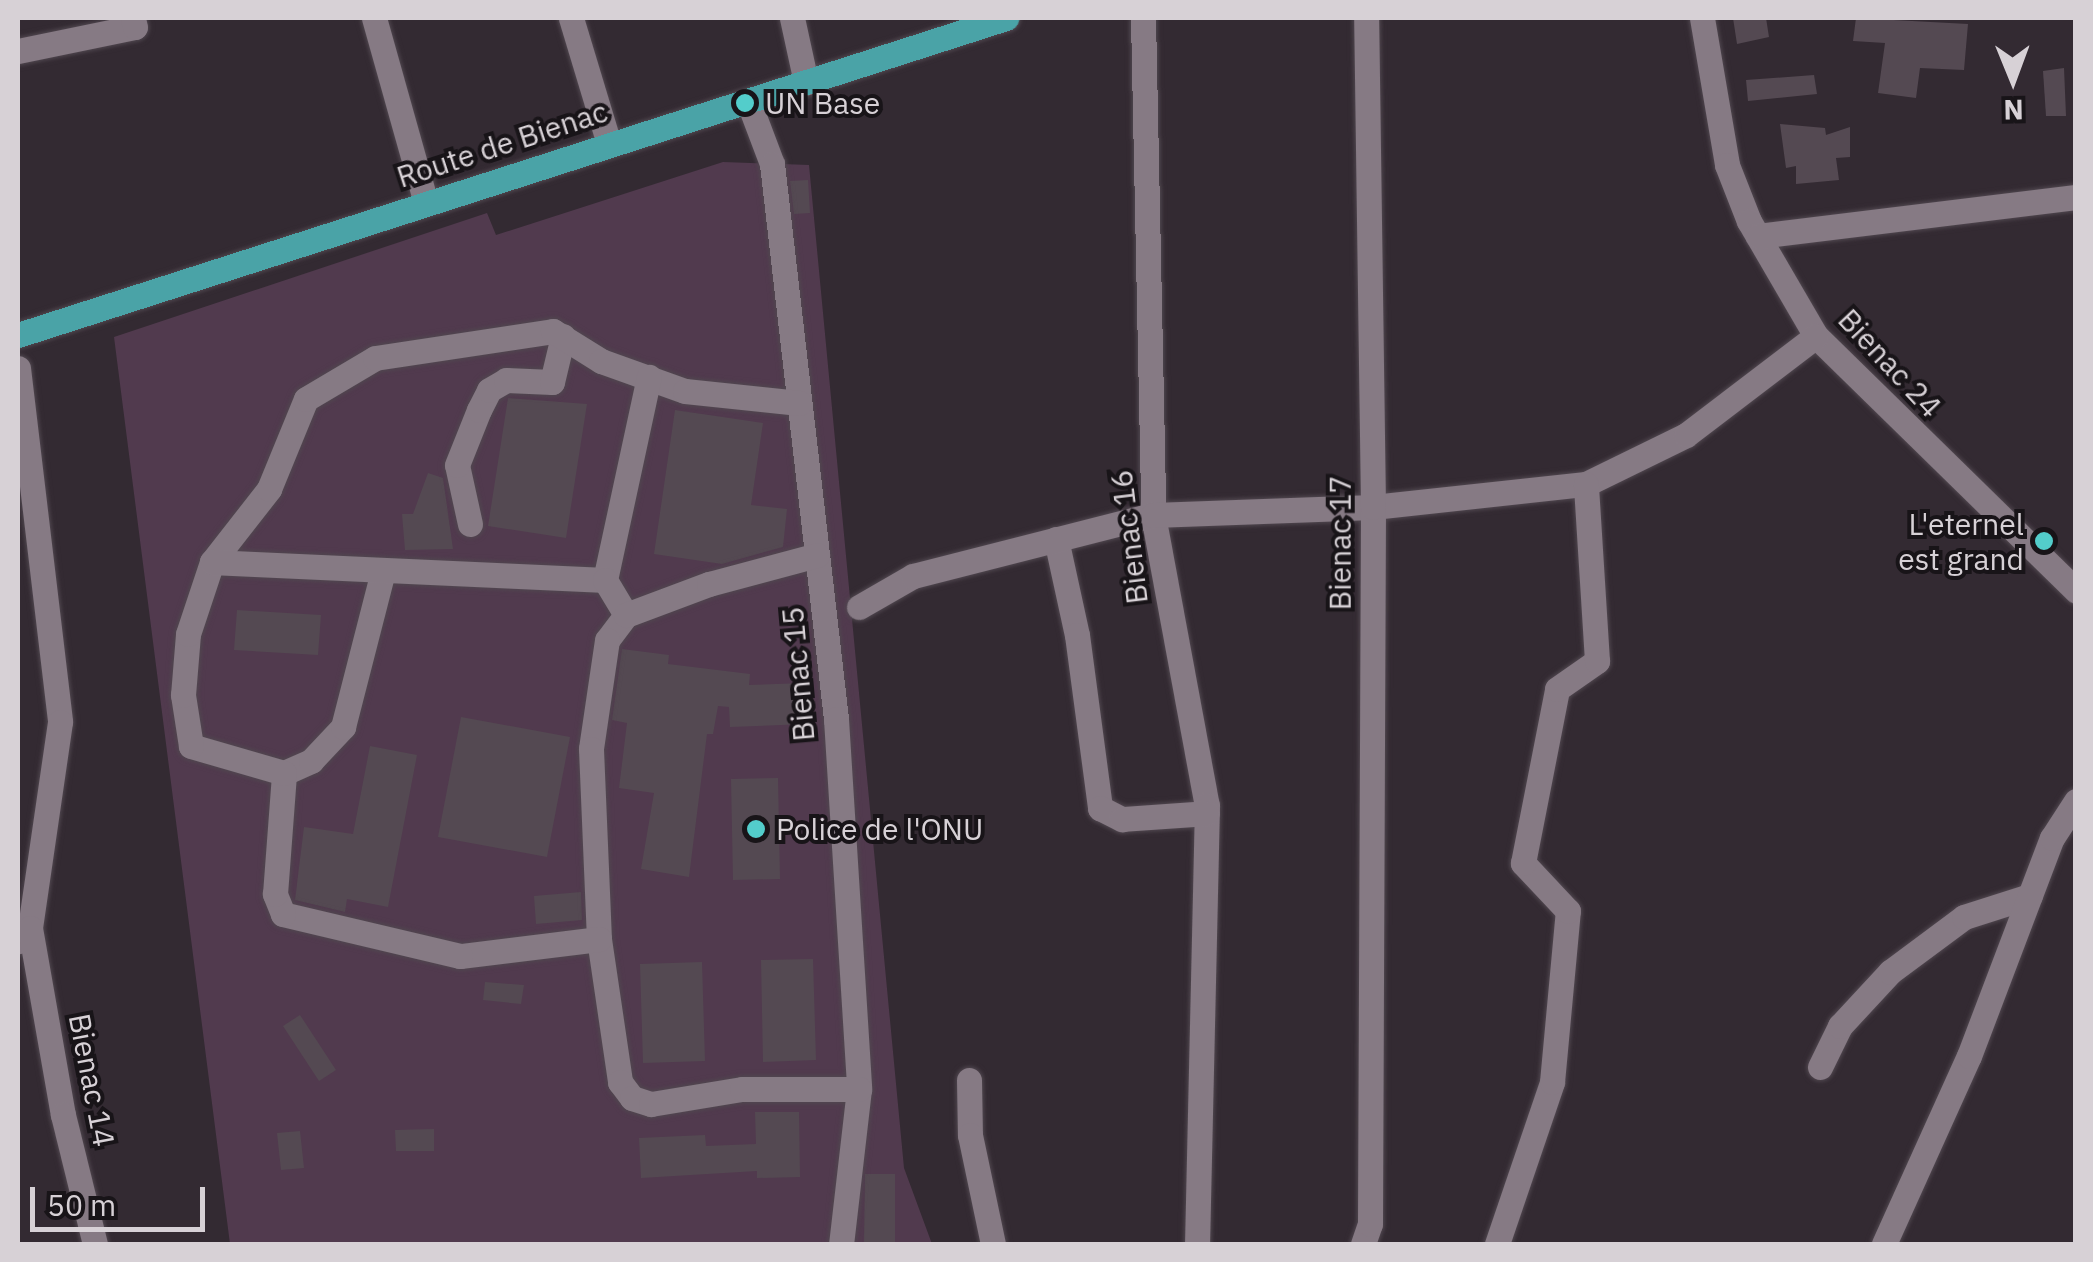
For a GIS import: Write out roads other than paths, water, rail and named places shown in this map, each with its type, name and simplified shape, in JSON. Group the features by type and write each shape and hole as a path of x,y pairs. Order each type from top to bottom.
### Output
{"main road":[{"name":"Route de Bienac","path":"18,335 1006,18"}],"street":[{"path":"18,50 134,28 132,18"},
{"path":"374,18 426,203"},
{"path":"571,18 609,144"},
{"path":"792,18 806,82"},
{"name":"Bienac 16","path":"1142,18 1153,514 1207,812 1196,1244"},
{"name":"Bienac 17","path":"1363,1244 1370,1224 1373,507 1366,18"},
{"name":"Bienac 24","path":"1702,18 1727,165 1758,236 1816,336 2076,591"},
{"name":"Bienac 15","path":"749,103 772,164 836,719 859,1089 841,1244"},
{"path":"1758,236 2076,198"},
{"path":"382,575 343,726 310,762 284,773 191,746 183,696 188,634 212,562 269,489 302,408 322,386 405,350 465,348 530,331 562,336 601,361 723,398 799,402"},
{"path":"470,524 457,465 479,410 489,390 506,380 552,382 562,336"},
{"path":"859,607 913,576 1153,514 1373,507 1586,484 1686,435 1816,336"},
{"name":"Bienac 14","path":"18,368 60,722 24,934 95,1244"},
{"path":"626,616 604,580 649,377"},
{"path":"1498,1244 1552,1082 1568,911 1523,863 1557,689 1597,660 1586,484"},
{"path":"1056,539 1077,634 1100,808 1122,819 1207,812"},
{"path":"817,555 708,584 626,616 607,640 591,749 599,939 611,1049 632,1098 651,1104 742,1090 859,1089"},
{"path":"212,562 270,562 382,575 604,580"},
{"path":"284,773 275,894 283,914 460,956 599,939"},
{"path":"1884,1244 1969,1056 2052,838 2076,801"},
{"path":"1820,1067 1840,1026 1890,972 1964,917 2030,896"},
{"path":"969,1080 970,1135 993,1244"}],"place":[{"name":"UN Base","path":"745,103"},
{"name":"L'eternel est grand","path":"2044,541"},
{"name":"Police de l'ONU","path":"756,829"}]}
